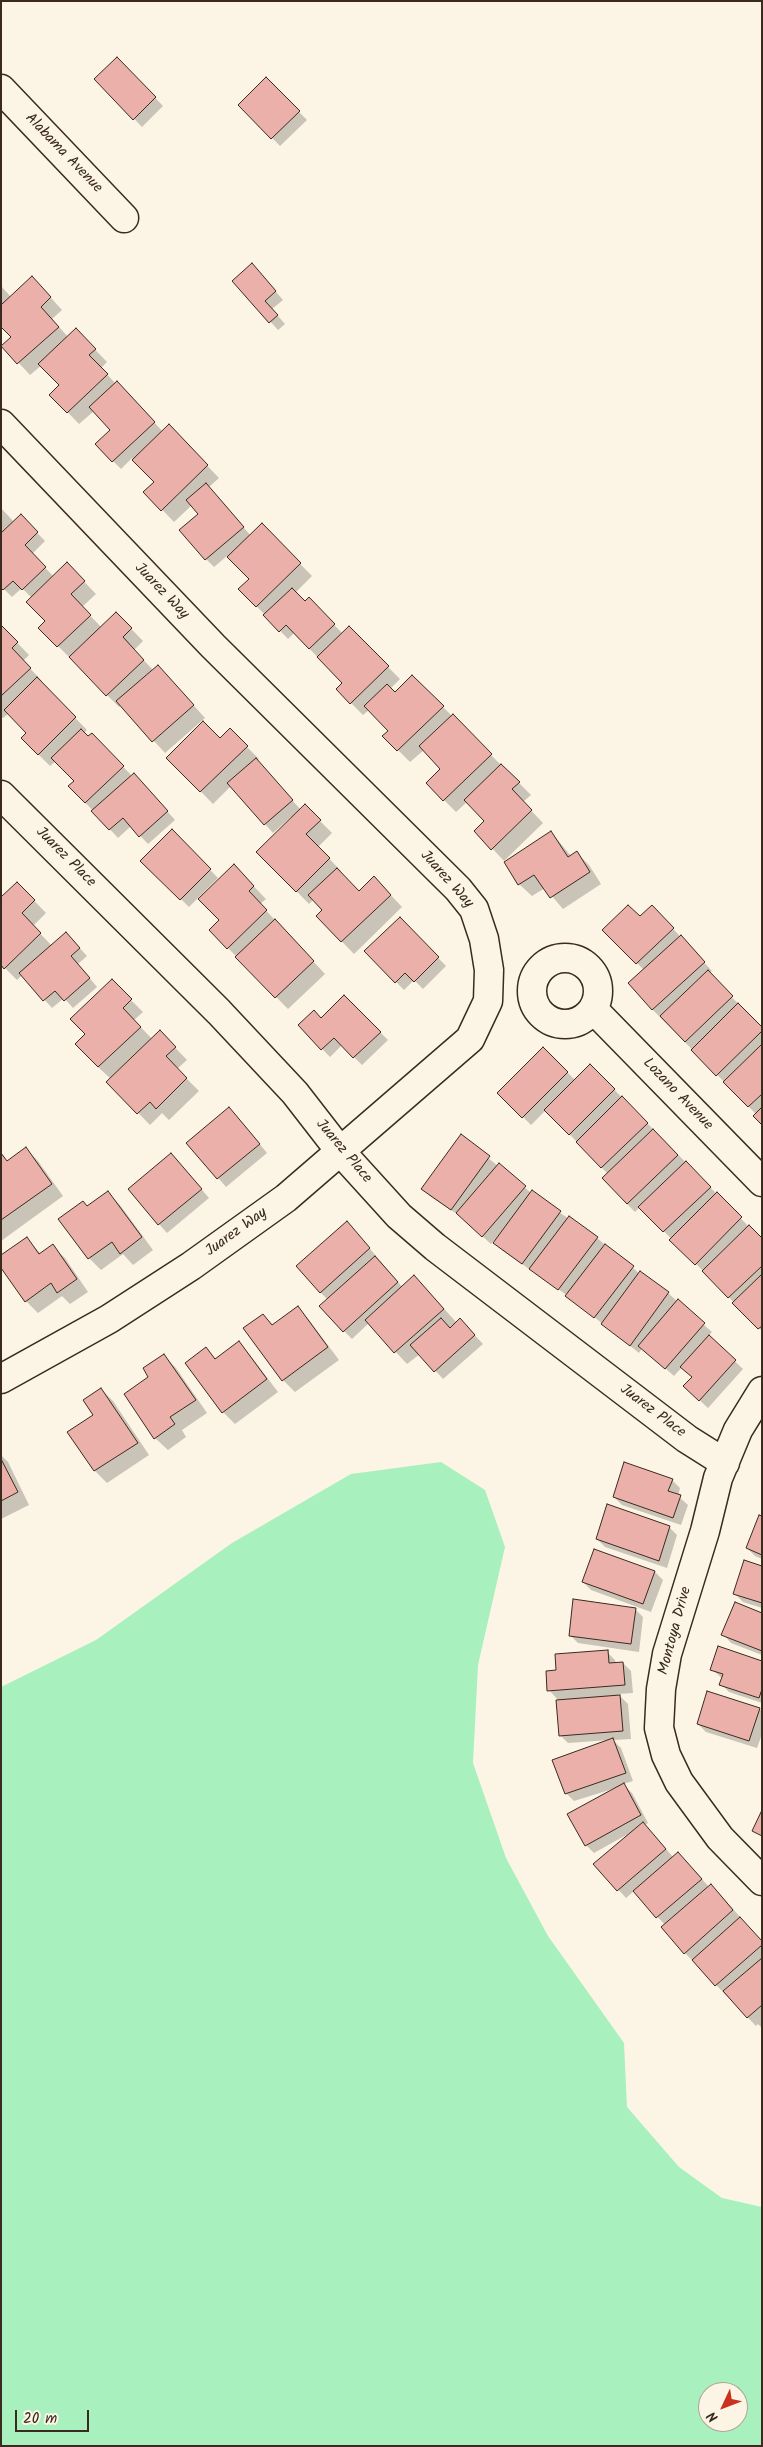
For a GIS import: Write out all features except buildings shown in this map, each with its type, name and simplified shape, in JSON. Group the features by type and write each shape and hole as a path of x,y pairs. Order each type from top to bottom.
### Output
{"street":[{"name":"Alabama Avenue","path":"1,90 124,218"},
{"name":"Juarez Way","path":"1,424 213,646 458,888 474,909 484,939 489,970 488,1001 470,1039 286,1198 191,1266 109,1320 3,1373"},
{"name":"Juarez Place","path":"1,795 219,1012 295,1093 340,1152 399,1216 435,1247 687,1439 725,1463"},
{"name":"Lozano Avenue","path":"593,1009 762,1182"},
{"name":"Montoya Drive","path":"762,1391 738,1430 725,1463 667,1654 661,1688 658,1728 666,1755 678,1782 720,1838 762,1881"}],"green space":[{"path":"441,1462 485,1490 505,1547 478,1665 473,1763 506,1858 548,1936 624,2043 627,2107 679,2167 722,2198 762,2207 762,2446 1,2446 1,1687 96,1640 232,1543 351,1474"}]}
